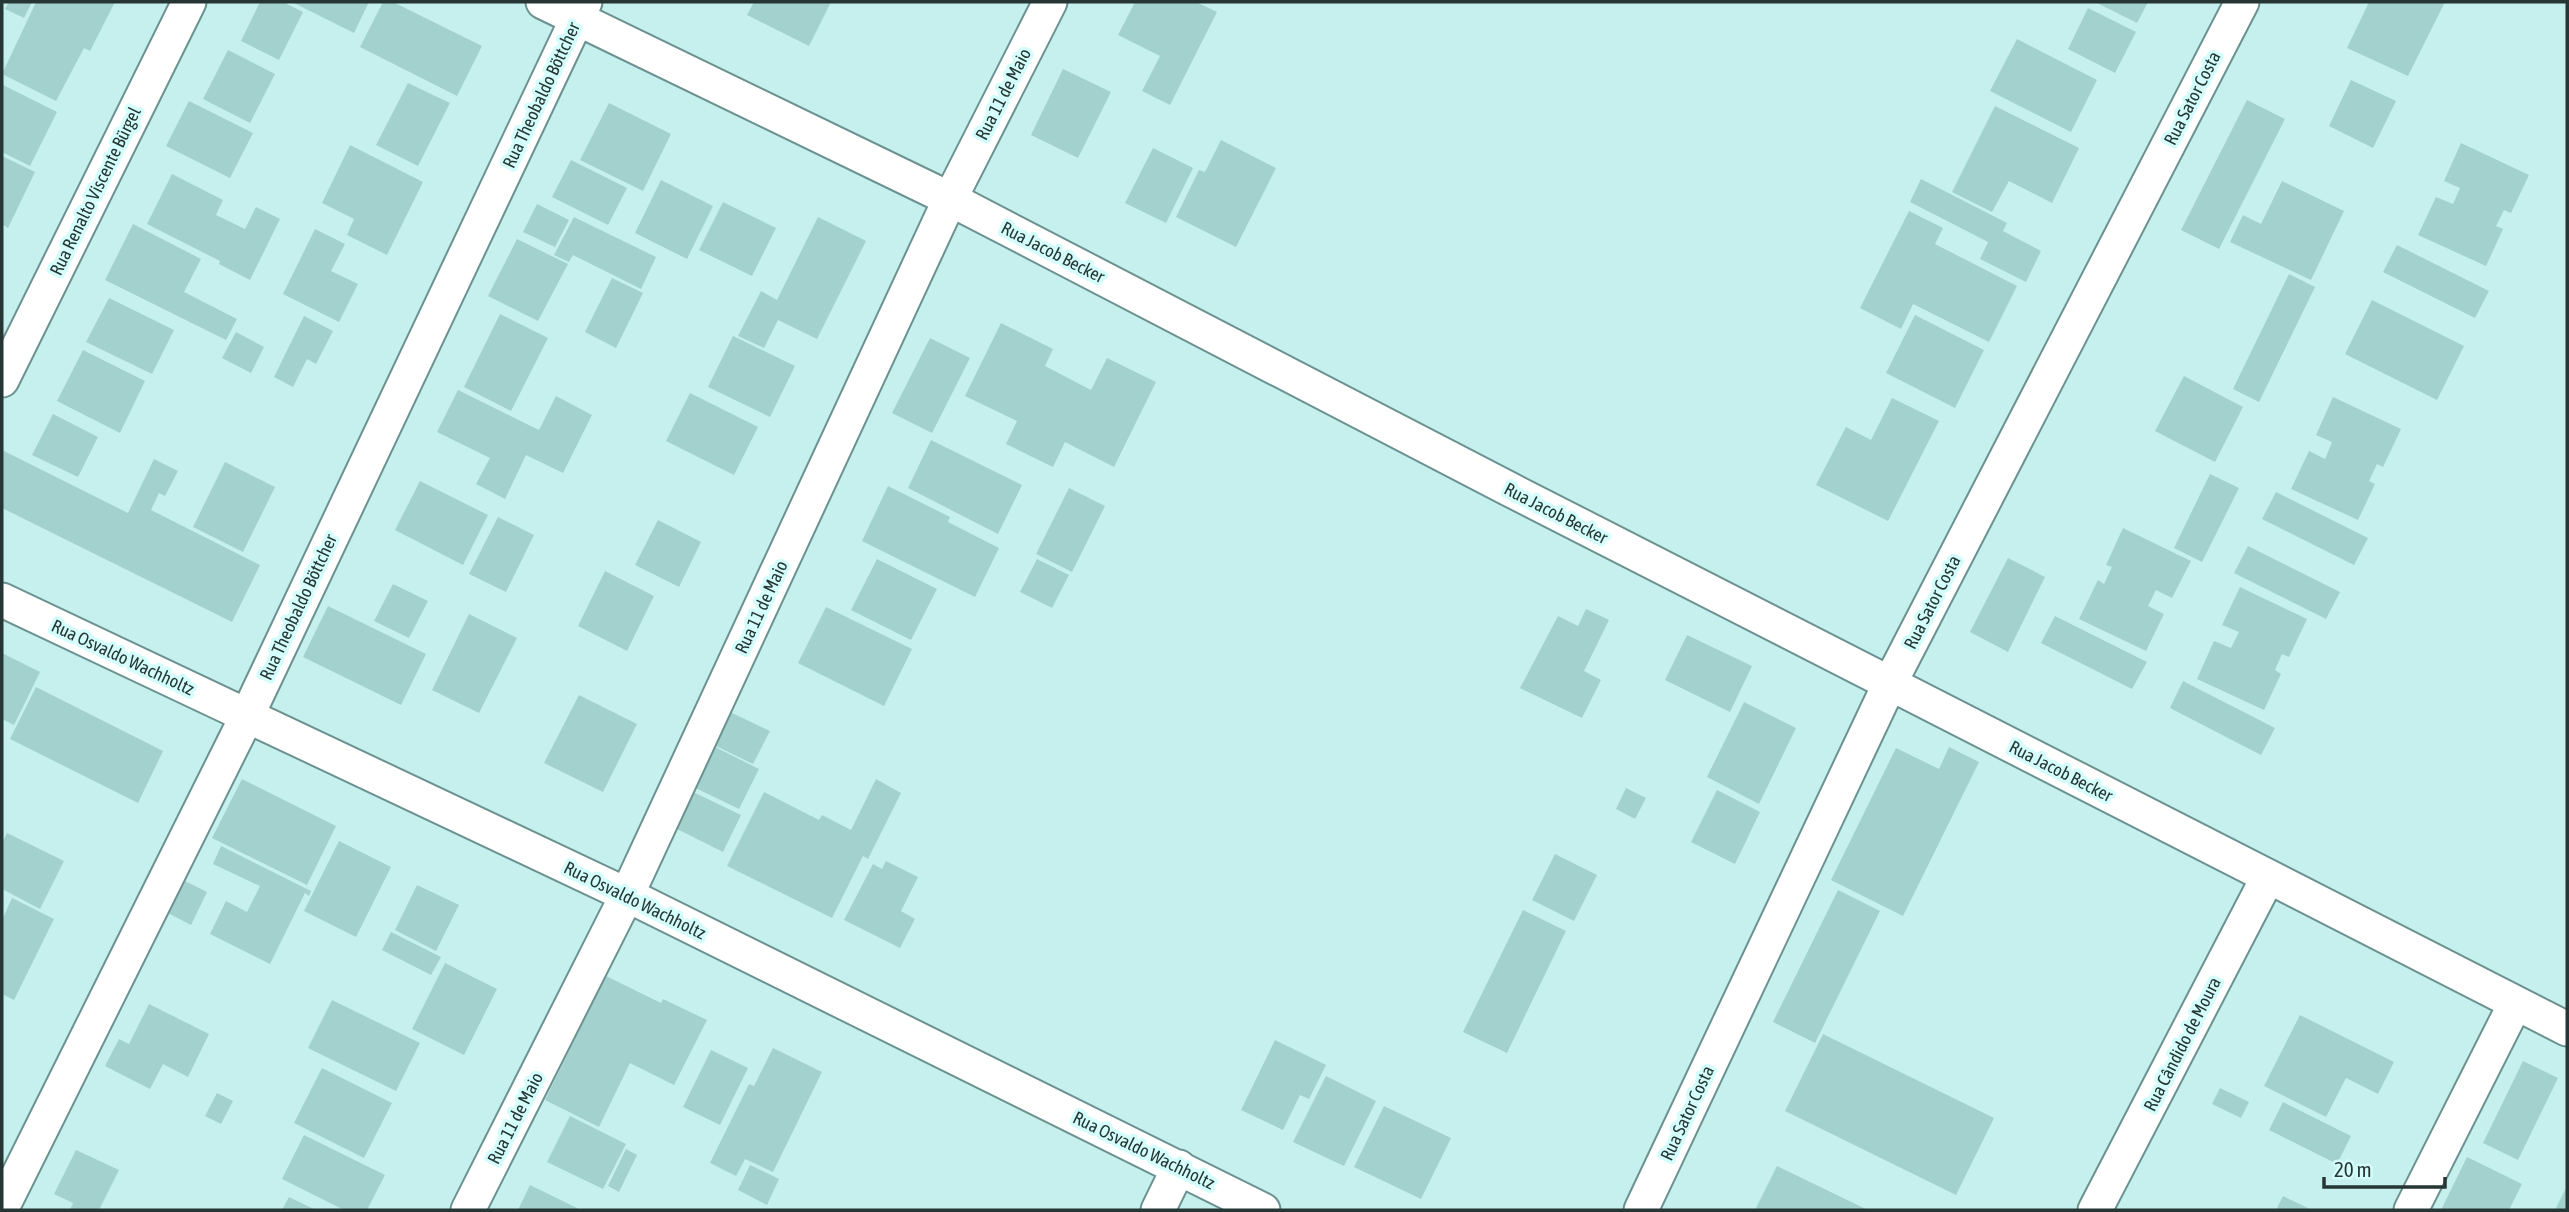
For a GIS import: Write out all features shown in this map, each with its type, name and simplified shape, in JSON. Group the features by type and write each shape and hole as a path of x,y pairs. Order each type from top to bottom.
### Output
{"street":[{"name":"Rua Renalto Viscente Bürgel","path":"2,380 189,2"},
{"name":"Rua Jacob Becker","path":"543,2 581,10 2567,1029"},
{"name":"Rua 11 de Maio","path":"468,1210 626,895 950,199 1050,2"},
{"name":"Rua Sator Costa","path":"1641,1210 1890,683 2242,2"},
{"name":"Rua Theobaldo Böttcher","path":"2,1208 247,716 581,10"},
{"name":"Rua Osvaldo Wachholtz","path":"2,600 626,895 1264,1210"},
{"name":"Rua Cândido de Moura","path":"2095,1210 2269,877"},
{"path":"2411,1210 2515,1004"},
{"path":"1158,1210 1179,1167"}],"building":[{"path":"9,2 32,2 24,18 5,9"},
{"path":"36,2 115,2 90,51 84,48 56,101 2,74"},
{"path":"260,2 283,2 303,12 279,60 241,41"},
{"path":"292,2 369,2 354,33"},
{"path":"383,2 393,2 482,46 457,96 360,47"},
{"path":"754,2 831,2 809,46 747,15"},
{"path":"1135,2 1196,2 1217,12 1170,105 1142,91 1160,56 1118,35"},
{"path":"2095,2 2148,2 2137,23"},
{"path":"2369,2 2445,2 2408,76 2347,48"},
{"path":"2088,8 2136,32 2115,73 2068,49"},
{"path":"2017,39 2097,80 2071,132 1990,91"},
{"path":"228,50 275,74 250,123 203,99"},
{"path":"1063,69 1111,92 1078,158 1031,135"},
{"path":"2351,80 2396,101 2373,148 2329,126"},
{"path":"408,83 450,103 418,166 376,145"},
{"path":"3,85 57,112 30,166 2,152"},
{"path":"2247,100 2285,119 2219,249 2181,230"},
{"path":"189,101 253,133 230,178 166,146"},
{"path":"609,103 671,134 643,191 580,160"},
{"path":"1995,106 2079,148 2052,203 2009,181 1992,212 1952,192"},
{"path":"1221,140 1276,168 1236,247 1176,217 1199,170 1205,172"},
{"path":"2461,143 2529,175 2511,213 2504,210 2496,226 2503,229 2486,266 2418,235 2436,197 2453,204 2460,188 2444,181"},
{"path":"350,145 423,182 387,255 347,235 354,219 322,203"},
{"path":"1153,148 1193,168 1166,223 1125,203"},
{"path":"2,156 35,172 8,228 2,224"},
{"path":"571,160 627,188 608,225 552,197"},
{"path":"172,174 223,200 216,215 245,229 256,207 280,219 250,280 219,264 220,261 147,224"},
{"path":"1921,179 2007,223 2003,231 2041,251 2026,282 1980,259 1988,242 1910,202"},
{"path":"661,180 713,206 687,259 635,233"},
{"path":"2282,181 2344,211 2311,280 2230,242 2243,215 2261,224"},
{"path":"723,202 776,228 752,276 699,250"},
{"path":"537,204 569,220 555,247 523,232"},
{"path":"1909,211 1943,228 1935,244 2017,286 1989,342 1913,304 1901,329 1860,308"},
{"path":"574,217 656,257 641,289 573,255 569,262 554,255"},
{"path":"818,217 866,241 817,339 778,320 764,348 738,336 761,291 777,300"},
{"path":"133,224 201,259 184,292 237,319 226,340 105,280"},
{"path":"315,229 345,244 331,271 358,284 339,322 283,294"},
{"path":"517,239 568,264 538,321 488,296"},
{"path":"2397,245 2489,291 2475,318 2383,272"},
{"path":"2289,274 2315,287 2259,402 2233,389"},
{"path":"612,278 643,293 616,348 585,332"},
{"path":"109,298 174,330 152,374 86,342"},
{"path":"2372,300 2464,346 2437,400 2345,354"},
{"path":"500,314 548,338 511,411 464,387"},
{"path":"1915,315 1984,350 1955,408 1886,373"},
{"path":"304,316 333,331 316,364 307,359 293,387 274,377"},
{"path":"1001,323 1053,349 1045,366 1091,390 1107,358 1156,382 1114,467 1065,442 1053,467 1006,444 1017,421 965,396"},
{"path":"236,332 264,347 251,373 222,358"},
{"path":"733,336 795,366 770,417 708,387"},
{"path":"930,338 970,358 932,433 892,413"},
{"path":"83,350 145,381 120,433 57,401"},
{"path":"2184,376 2243,407 2215,462 2155,431"},
{"path":"458,390 539,430 556,396 592,415 563,473 526,455 505,499 476,484 490,458 437,432"},
{"path":"690,393 758,427 734,475 666,441"},
{"path":"2333,397 2401,429 2383,467 2377,464 2369,481 2375,484 2358,520 2291,489 2309,451 2325,459 2332,442 2316,435"},
{"path":"1892,398 1939,421 1888,521 1816,485 1846,427 1871,440"},
{"path":"53,414 98,437 78,477 32,455"},
{"path":"931,440 1022,485 998,534 908,488"},
{"path":"2,450 128,513 154,459 178,471 165,496 159,493 151,510 260,565 232,622 2,508"},
{"path":"225,462 275,487 243,552 193,527"},
{"path":"2210,474 2239,488 2202,562 2174,548"},
{"path":"420,481 488,515 463,565 395,530"},
{"path":"888,486 950,517 948,522 999,548 975,597 862,541"},
{"path":"1069,488 1105,506 1072,572 1036,554"},
{"path":"2276,492 2368,538 2354,565 2262,519"},
{"path":"498,517 534,535 506,592 469,574"},
{"path":"658,520 701,542 679,587 635,565"},
{"path":"2123,528 2191,561 2172,598 2156,590 2148,606 2164,614 2146,651 2079,619 2098,580 2104,584 2112,567 2106,565"},
{"path":"2248,546 2340,592 2326,619 2234,573"},
{"path":"2008,558 2045,577 2008,652 1970,632"},
{"path":"877,559 937,589 911,640 851,610"},
{"path":"1037,559 1069,575 1052,608 1020,592"},
{"path":"605,571 654,596 627,651 578,626"},
{"path":"393,584 428,601 409,638 374,621"},
{"path":"2240,587 2307,619 2289,657 2282,654 2275,670 2281,674 2264,710 2197,679 2214,641 2231,648 2239,632 2222,625"},
{"path":"328,606 426,654 401,705 303,657"},
{"path":"826,607 912,649 884,706 798,663"},
{"path":"1586,609 1609,620 1584,671 1601,680 1582,718 1520,688 1558,616 1578,626"},
{"path":"469,614 517,638 479,713 432,690"},
{"path":"2055,616 2147,662 2132,689 2041,643"},
{"path":"1687,635 1752,666 1730,712 1665,680"},
{"path":"2,653 40,672 14,725 2,719"},
{"path":"2183,681 2275,728 2261,755 2170,708"},
{"path":"36,687 163,751 138,803 10,739"},
{"path":"579,695 637,724 603,792 544,763"},
{"path":"1744,702 1796,728 1759,804 1707,777"},
{"path":"730,712 770,731 753,764 714,745"},
{"path":"703,741 759,769 739,809 683,782"},
{"path":"1949,747 1979,762 1903,916 1831,880 1896,748 1939,769"},
{"path":"242,779 336,826 307,885 212,838"},
{"path":"876,779 901,793 868,859 863,856 832,918 727,866 764,792 819,820 822,815 851,830"},
{"path":"1626,788 1646,798 1635,819 1616,809"},
{"path":"1717,790 1760,812 1735,864 1691,842"},
{"path":"693,792 741,815 723,852 675,828"},
{"path":"7,833 64,861 40,909 2,889 2,843"},
{"path":"339,841 391,867 356,937 304,911"},
{"path":"221,846 311,891 309,896 305,893 270,964 210,934 226,901 247,912 260,886 213,864"},
{"path":"1555,854 1597,875 1574,921 1532,900"},
{"path":"886,861 918,877 901,911 915,919 900,948 844,920 873,864 882,869"},
{"path":"183,880 207,892 191,925 166,912"},
{"path":"417,885 459,905 436,951 395,930"},
{"path":"1838,890 1880,911 1815,1043 1773,1022"},
{"path":"12,898 54,919 14,1000 2,994 2,920"},
{"path":"1523,910 1566,931 1507,1053 1463,1032"},
{"path":"391,932 441,957 431,975 382,950"},
{"path":"445,963 497,989 464,1055 412,1029"},
{"path":"606,976 661,1003 663,999 707,1020 674,1085 630,1063 599,1127 545,1100"},
{"path":"332,1000 420,1043 396,1091 308,1048"},
{"path":"149,1004 209,1034 188,1077 163,1064 150,1089 105,1066 119,1039 129,1044"},
{"path":"2300,1015 2394,1062 2378,1094 2346,1078 2326,1117 2264,1086"},
{"path":"1823,1034 1994,1118 1956,1195 1785,1111"},
{"path":"1275,1040 1326,1065 1309,1099 1300,1095 1283,1130 1241,1110"},
{"path":"773,1048 822,1072 773,1172 745,1159 736,1176 710,1163 749,1084 754,1086"},
{"path":"711,1050 748,1068 720,1125 683,1107"},
{"path":"2523,1061 2558,1078 2518,1160 2483,1143"},
{"path":"322,1068 392,1103 364,1158 294,1123"},
{"path":"1326,1076 1376,1101 1344,1166 1293,1142"},
{"path":"2220,1088 2249,1102 2241,1118 2212,1104"},
{"path":"217,1093 233,1101 221,1124 205,1116"},
{"path":"2283,1102 2351,1136 2337,1164 2269,1130"},
{"path":"1384,1106 1451,1138 1421,1199 1354,1167"},
{"path":"570,1116 626,1144 603,1189 547,1162"},
{"path":"304,1135 385,1175 367,1210 344,1210 282,1179"},
{"path":"626,1149 637,1155 619,1192 608,1186"},
{"path":"76,1150 119,1170 99,1210 70,1210 73,1203 54,1194"},
{"path":"2467,1157 2522,1184 2509,1210 2441,1210"},
{"path":"750,1165 779,1179 767,1205 738,1190"},
{"path":"1777,1166 1868,1210 1755,1210"},
{"path":"530,1185 581,1210 518,1210"},
{"path":"2567,1186 2567,1210 2555,1210"},
{"path":"2283,1196 2312,1210 2276,1210"},
{"path":"289,1197 316,1210 282,1210"}]}
